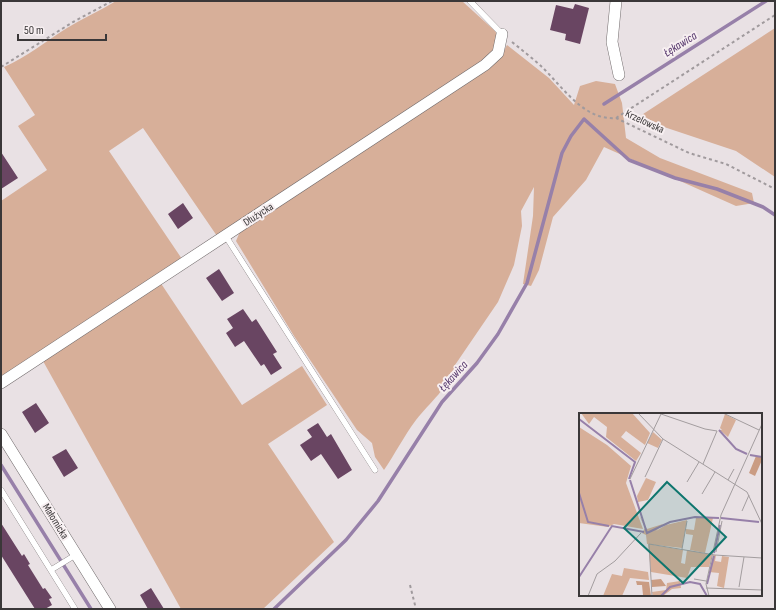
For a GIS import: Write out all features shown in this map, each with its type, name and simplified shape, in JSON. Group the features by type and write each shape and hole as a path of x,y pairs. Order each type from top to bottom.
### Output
{"street":[{"path":"616,1 612,42 619,75"},
{"name":"Dłużycka","path":"1,383 485,65 498,53 502,34"},
{"name":"Małomicka","path":"1,434 73,557 110,609"}],"lane":[{"path":"470,1 502,34"},
{"path":"225,235 375,470"},
{"path":"1,490 53,569 75,609"},
{"path":"53,569 73,557"}],"path":[{"path":"1,67 72,22 112,1"},
{"path":"616,118 775,16"},
{"name":"Krzelowska","path":"502,34 541,67 573,100 592,113 606,119 616,118 689,153 726,164 775,189"},
{"path":"410,585 416,609"}],"shaded area":[{"path":"116,1 462,1 495,31 498,36 493,54 217,236 143,128 109,151 182,259 1,378 1,201 47,170 18,126 35,115 4,67 29,54 73,24"},
{"path":"775,28 775,177 736,151 637,118"},
{"path":"507,45 549,78 574,105 580,86 596,81 615,84 622,103 626,138 660,158 752,193 754,203 736,206 604,147 586,180 553,217 539,270 531,286 523,284 533,216 534,187 521,211 522,226 514,265 498,302 455,365 444,388 407,432 384,470 375,457 372,443 357,430 294,336 236,241 241,229 500,58"},
{"path":"160,282 242,405 302,366 327,405 268,444 334,542 263,609 181,609 43,361"}],"building":[{"path":"575,4 589,8 580,44 565,40 566,34 550,30 556,5 573,9"},
{"path":"1,152 18,178 1,189"},
{"path":"183,203 193,218 178,229 168,214"},
{"path":"219,269 234,293 222,301 206,278"},
{"path":"243,309 252,322 256,319 277,352 273,354 282,368 271,375 264,364 261,366 244,341 235,347 226,333 233,328 227,319"},
{"path":"36,403 49,423 35,433 22,412"},
{"path":"318,423 327,437 331,434 352,470 338,479 321,454 311,461 300,445 312,437 307,430"},
{"path":"66,449 78,468 64,477 52,457"},
{"path":"1,523 22,556 24,554 30,564 28,565 43,589 45,588 52,598 49,599 52,605 45,609 35,609 1,555"},
{"path":"151,588 164,609 148,609 140,595"}],"waterway":[{"name":"Łękawica","path":"604,104 766,1"},
{"name":"Łękawica","path":"274,609 346,540 378,501 442,402 477,363 498,334 527,283 562,153 571,136 584,119 629,160 675,178 717,189 763,207 775,215"},
{"path":"1,465 91,609"}]}
